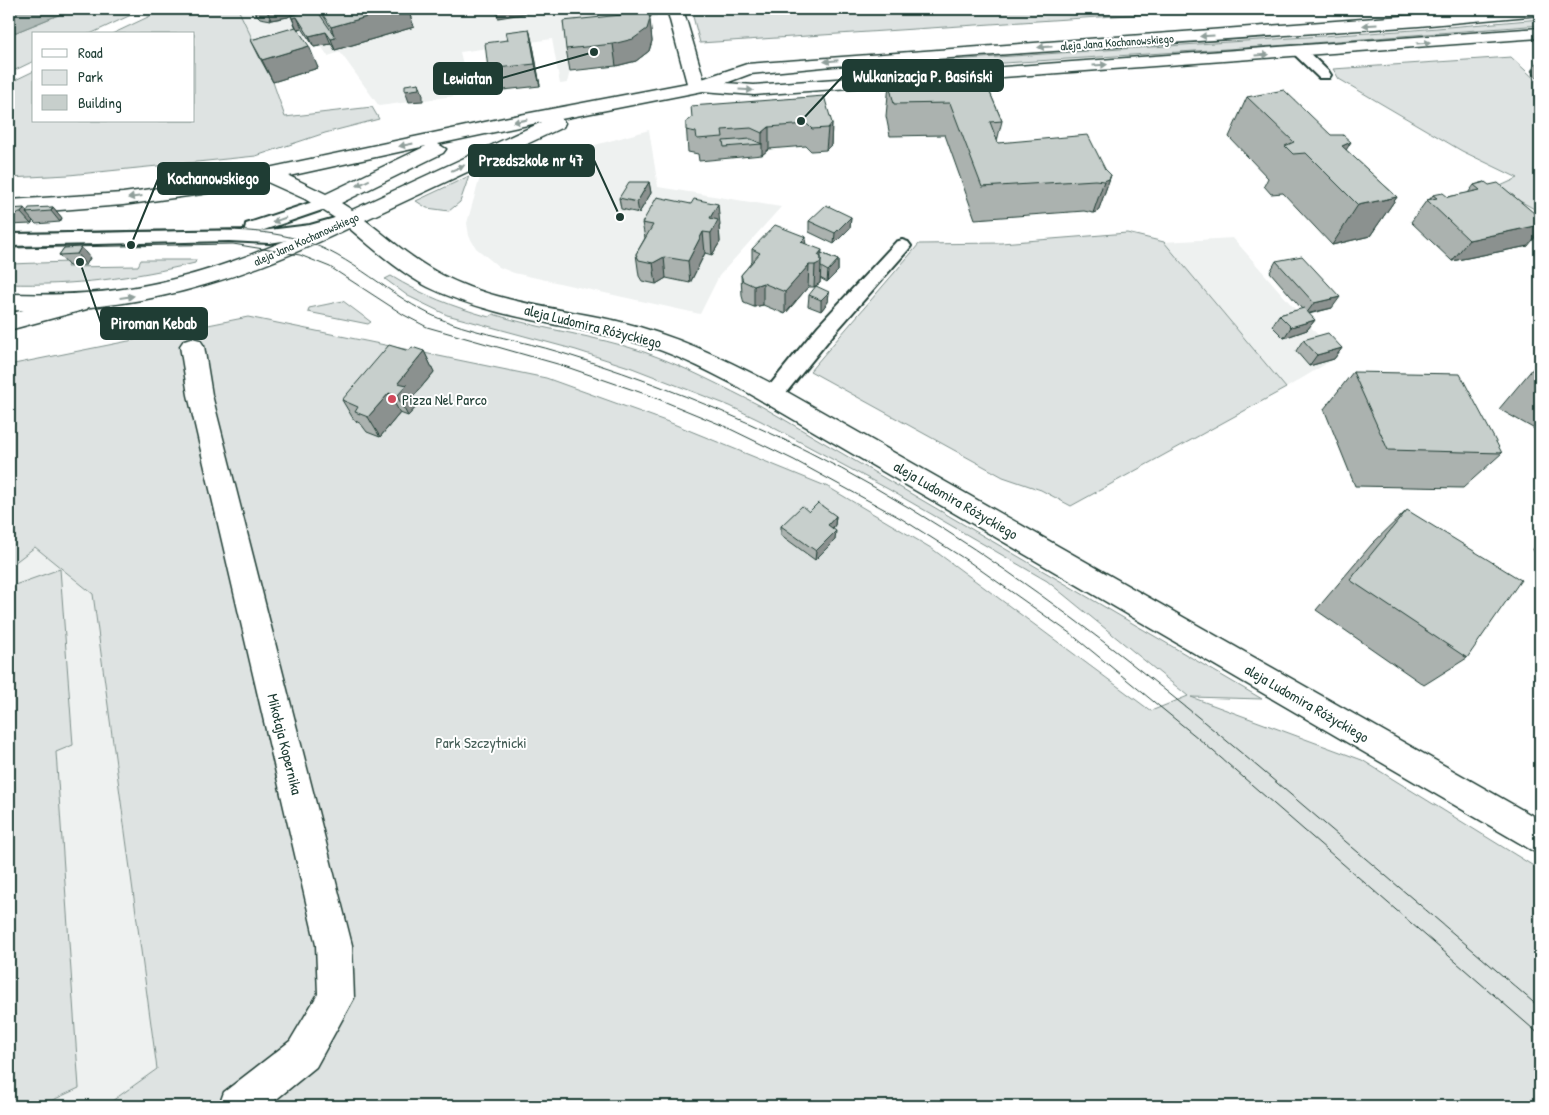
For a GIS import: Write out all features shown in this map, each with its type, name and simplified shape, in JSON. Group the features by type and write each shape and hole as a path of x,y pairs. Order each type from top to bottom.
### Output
{"main road":[{"path":"675,9 697,87"},
{"name":"aleja Jana Kochanowskiego","path":"9,207 123,198 202,188 269,175 348,156 697,87 747,69 806,63 1409,22 1540,10"},
{"name":"aleja Jana Kochanowskiego","path":"697,87 754,90 860,81 1300,52 1540,33"},
{"name":"aleja Jana Kochanowskiego","path":"9,302 79,303 157,293 216,276 268,258 351,220 430,180 519,142 585,109"},
{"path":"325,203 396,168 488,128"},
{"name":"aleja Ludomira Różyckiego","path":"269,175 302,188 351,220 417,271 448,287 480,298 644,337 707,360 773,395 1540,838"},
{"path":"9,322 79,303"},
{"name":"Mikołaja Kopernika","path":"192,346 200,394 334,945 336,998 303,1054 238,1106"}],"lane":[{"path":"1300,52 1324,75"},
{"path":"229,235 325,203"},
{"path":"9,240 229,235 269,237 310,231 351,220"},
{"path":"773,395 826,331 902,246"}],"shaded area":[{"path":"9,9 73,9 9,35"},
{"path":"238,9 654,9 657,17 647,18 652,41 649,51 636,61 570,71 567,83 560,84 552,39 460,52 470,94 379,106 340,52 328,56 321,46 314,47 309,38 257,53"},
{"path":"649,130 658,187 781,207 719,276 700,314 514,273 499,267 476,248 469,236 467,223 480,177"},
{"path":"1233,238 1337,357 1286,388 1164,242"},
{"path":"9,525 93,594 157,1069 105,1106 9,1106"}],"green space":[{"path":"73,9 144,9 94,32 32,32 32,62 9,73 9,35"},
{"path":"165,9 238,9 273,82 285,117 372,107 379,119 325,133 256,156 69,175 9,178 9,83 32,72 32,122 195,122 195,32 116,32"},
{"path":"691,9 1221,9 700,43"},
{"path":"1540,19 1540,25 1274,46 925,68 921,62 1414,30"},
{"path":"1511,57 1540,84 1540,212 1496,188 1518,178 1462,151 1339,79 1333,69"},
{"path":"469,176 460,202 449,211 427,208 416,201"},
{"path":"1127,233 1164,242 1286,388 1071,506 1041,490 1003,477 810,371 919,244 1001,243"},
{"path":"141,260 196,260 195,263 172,268 103,280 56,284 9,284 9,264 69,262 67,267 138,266"},
{"name":"Park Szczytnicki","path":"391,276 426,295 489,317 493,314 644,352 689,370 761,406 1262,699 1191,697 1362,760 1540,870 1540,1106 105,1106 157,1069 93,594 35,547 9,567 9,365 248,317 546,378 671,423 828,487 931,548 1151,711 1188,696 1047,581 888,489 761,421 730,406 632,368 576,350 447,315 408,296 385,279"},
{"path":"343,301 371,322 368,324 308,312 309,308"},
{"path":"60,569 73,745 56,752 79,1088 40,1106 9,1106 9,587"}],"building":[{"path":"316,9 336,38 331,39 326,32 309,36 297,17 292,18 291,16"},
{"path":"319,9 395,9 331,27"},
{"path":"616,9 619,9 620,15 617,15"},
{"path":"619,9 647,9 650,19 647,29 633,39 613,44 566,49 563,21 621,15"},
{"path":"296,27 309,46 262,60 251,40"},
{"path":"529,29 535,64 488,69 485,43 508,40 506,32"},
{"path":"985,81 1002,121 990,122 998,143 1088,135 1105,169 1111,175 1109,179 1104,181 982,187 950,103 894,104 889,84"},
{"path":"419,83 419,89 405,91 405,85"},
{"path":"1284,90 1331,135 1343,135 1351,142 1342,146 1397,197 1358,205 1306,153 1293,154 1285,146 1294,142 1247,97"},
{"path":"824,96 832,123 828,128 812,129 807,124 769,127 762,133 751,128 722,130 723,137 697,139 696,132 686,130 686,122 692,118 691,106"},
{"path":"751,139 762,144 724,147 723,141"},
{"path":"629,182 649,182 637,202 619,198"},
{"path":"1485,182 1489,185 1498,183 1540,218 1540,225 1469,240 1427,200 1437,198 1433,195 1443,193 1448,197 1480,190 1474,185"},
{"path":"657,197 691,204 694,199 718,204 710,218 718,220 711,233 703,232 688,261 664,257 653,263 639,260 636,254 653,225 642,223"},
{"path":"826,205 851,217 835,233 809,221"},
{"path":"53,207 51,211 26,213 29,208"},
{"path":"24,208 21,213 9,214 9,209"},
{"path":"775,225 806,237 801,242 822,250 818,255 821,257 821,262 809,265 785,292 763,283 754,286 743,281 741,275 760,253 752,249"},
{"path":"81,247 77,254 59,255 64,248"},
{"path":"821,253 838,260 828,271 821,267"},
{"path":"1302,256 1340,297 1314,303 1276,261"},
{"path":"816,286 829,292 821,300 809,295"},
{"path":"1304,308 1315,320 1291,327 1279,315"},
{"path":"1328,333 1342,348 1317,355 1303,340"},
{"path":"389,345 409,351 412,347 424,351 398,383 407,385 397,396 389,393 368,417 355,412 358,407 342,400"},
{"path":"1353,372 1460,374 1502,453 1388,450"},
{"path":"818,503 836,516 828,525 836,531 816,551 781,526 802,506 809,512"},
{"path":"1407,510 1521,580 1467,658 1350,580"}],"tram line":[{"path":"9,233 235,230 254,231 292,238 310,243 346,260 412,305 448,322 475,331 532,344 622,373 685,396 747,422 807,451 876,488 942,528 1070,616 1131,663 1252,762 1540,1008"},
{"path":"9,248 233,244 300,255 330,267 404,315 427,327 561,365 651,396 724,426 794,460 902,519 968,561 1071,634 1198,738 1540,1035"}],"place":[{"name":"Lewiatan","path":"594,52"},
{"name":"Wulkanizacja P. Basiński","path":"801,121"},
{"name":"Przedszkole nr 47","path":"620,217"},
{"name":"Kochanowskiego","path":"131,245"},
{"name":"Piroman Kebab","path":"80,262"},
{"name":"Pizza Nel Parco","path":"392,399"}]}
